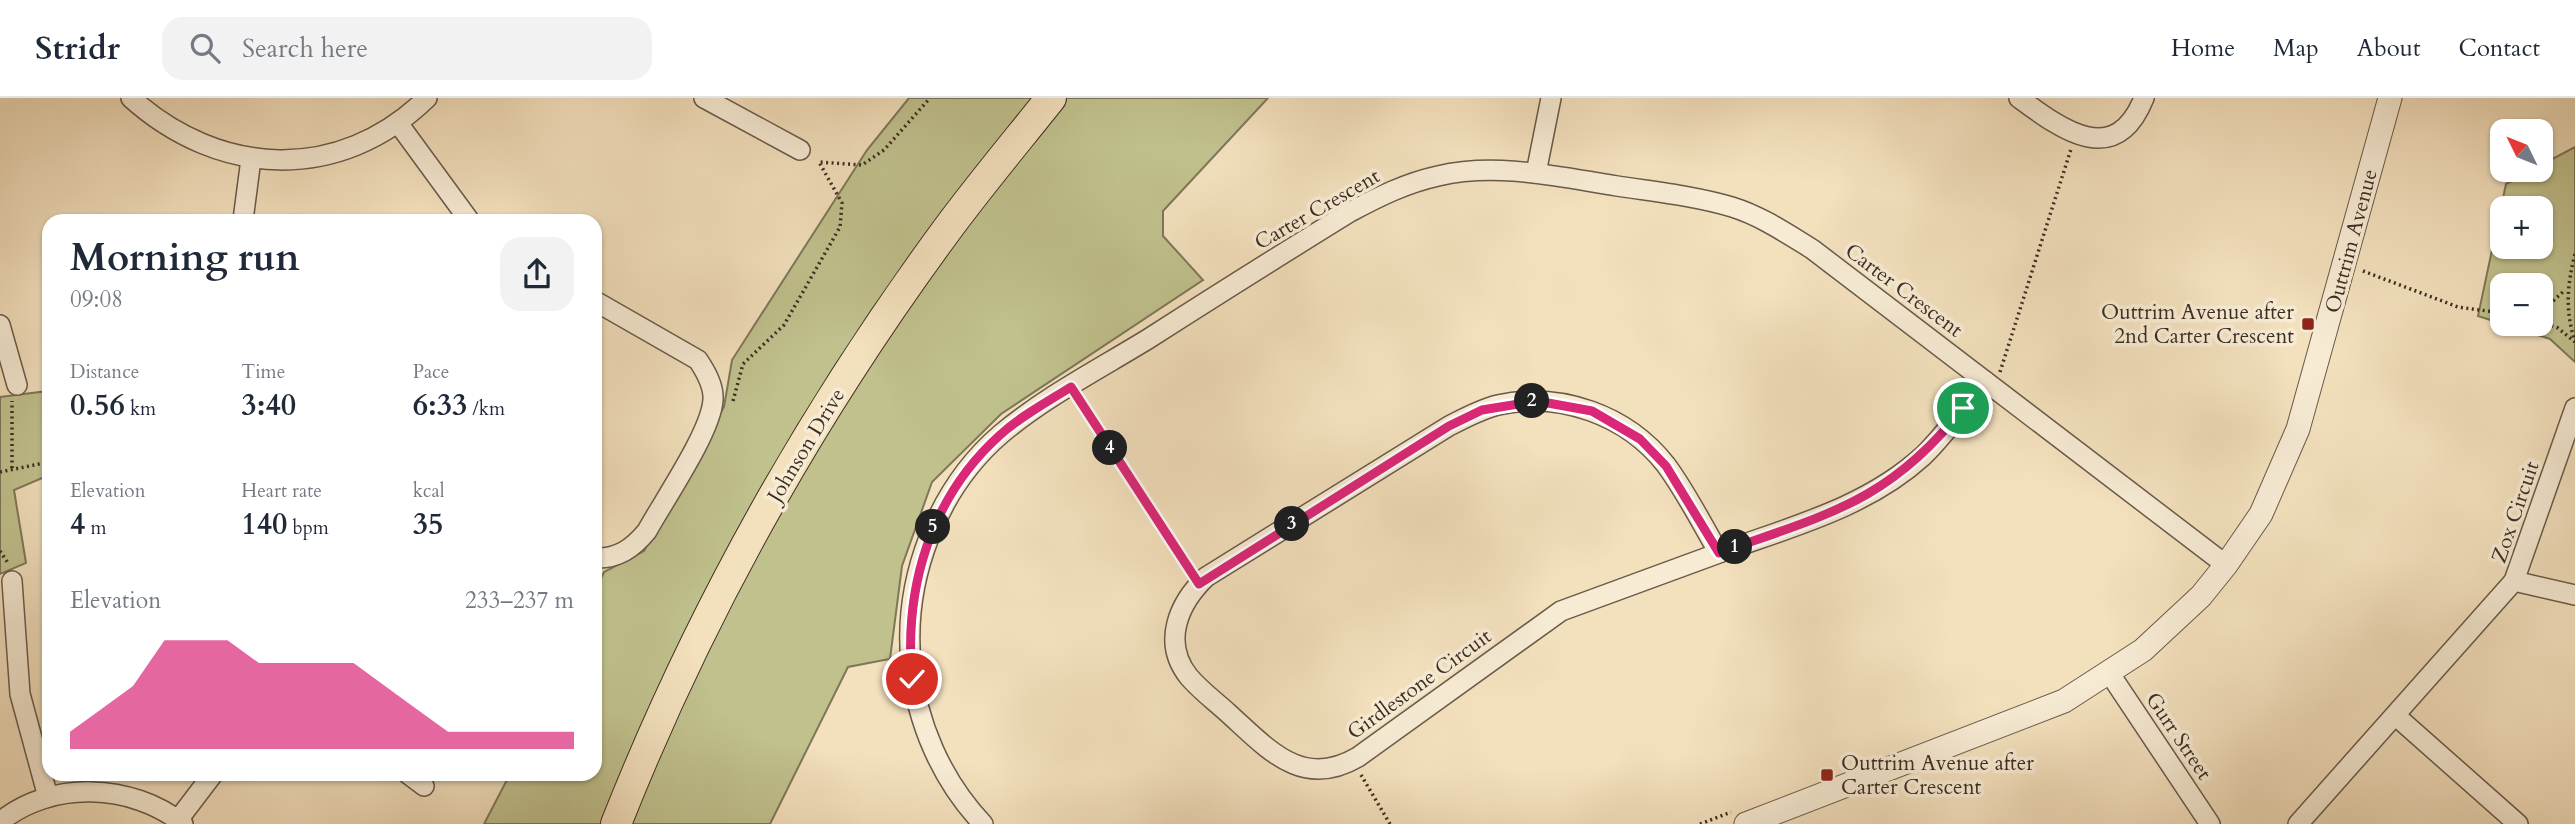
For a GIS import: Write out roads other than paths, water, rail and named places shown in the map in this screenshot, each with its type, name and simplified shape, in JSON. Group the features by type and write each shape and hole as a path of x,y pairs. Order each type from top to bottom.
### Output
{"main road":[{"name":"Johnson Drive","path":"616,824 701,634 822,414 945,232 1051,98"}],"street":[{"path":"131,98 176,133 212,149 251,159 290,160 328,155 365,142 398,123 427,98"},
{"path":"704,98 800,150"},
{"path":"1536,173 1551,98"},
{"path":"2019,98 2059,128 2084,138 2102,138 2126,127 2138,113 2144,98"},
{"name":"Outtrim Avenue","path":"1746,824 2040,712 2110,674 2173,624 2226,565 2270,495 2298,429 2390,98"},
{"path":"398,123 465,214"},
{"path":"244,214 251,159"},
{"name":"Carter Crescent","path":"983,824 943,771 923,726 910,654 915,582 929,536 965,472 1008,429 1350,212 1393,190 1439,176 1488,170 1536,173 1688,197 1753,215 1812,249 2226,565"},
{"path":"602,305 698,360 708,374 713,399 706,424 647,531 636,545 622,554 602,557"},
{"path":"0,325 18,385"},
{"name":"Girdlestone Circuit","path":"1719,553 1666,466 1640,439 1592,411 1537,401 1491,407 1449,426 1199,584 1189,593 1178,613 1175,635 1183,668 1189,678 1272,752 1292,765 1326,769 1352,760 1561,611 1719,553 1847,506 1887,485 1938,440 1990,385"},
{"name":"Zox Circuit","path":"2298,824 2514,582 2575,408"},
{"path":"12,581 20,694 42,775"},
{"path":"2514,582 2575,595"},
{"name":"Gurr Street","path":"2110,674 2210,824"},
{"path":"2396,716 2518,824"},
{"path":"44,781 48,797"},
{"path":"0,822 48,797 82,792 116,794 149,803 180,822 208,781"}],"place":[{"name":"Outtrim Avenue after 2nd Carter Crescent","path":"2308,324"},
{"name":"Outtrim Avenue after Carter Crescent","path":"1827,775"}]}
